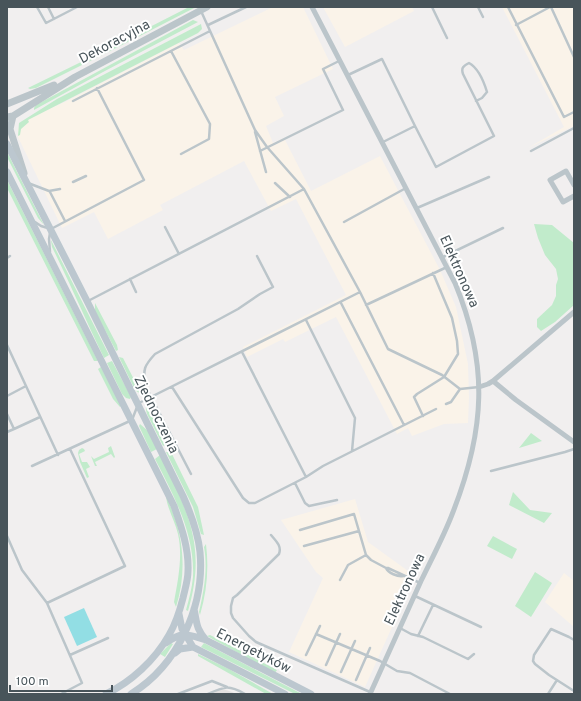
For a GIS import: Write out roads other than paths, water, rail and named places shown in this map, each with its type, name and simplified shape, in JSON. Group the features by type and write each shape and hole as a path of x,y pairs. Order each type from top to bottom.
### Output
{"main road":[{"name":"Zjednoczenia","path":"7,144 28,183 183,496 192,516 197,538 200,568 197,592 194,608 184,635 172,656 152,678 141,688 131,694"},
{"name":"Zjednoczenia","path":"7,172 174,506 181,525 186,546 188,570 187,581 179,613 170,634 144,667 134,676 106,694"},
{"path":"194,608 197,625 202,636 206,640"},
{"name":"Energetyków","path":"179,613 184,635 193,647 285,694"},
{"path":"162,645 176,636 184,635"},
{"name":"Energetyków","path":"184,635 190,635 206,640 311,694"},
{"path":"172,656 180,649 193,647"}],"street":[{"name":"Elektronowa","path":"312,7 447,266 462,300 469,319 476,354 479,387 478,422 470,465 453,513 370,693"},
{"name":"Dekoracyjna","path":"28,183 10,129 10,116 75,76 204,9"},
{"name":"Dekoracyjna","path":"7,104 75,76"},
{"path":"574,185 566,171 550,180 563,202 574,196"},
{"path":"479,387 493,381 574,312"},
{"path":"493,381 516,400 574,442"}],"lane":[{"path":"37,7 46,23 77,7"},
{"path":"48,7 54,19"},
{"path":"208,25 246,7"},
{"path":"432,7 447,38"},
{"path":"478,7 482,17"},
{"path":"508,7 564,117 574,112"},
{"path":"516,24 550,7 574,57"},
{"path":"204,9 210,31 255,130 267,148 304,189 360,292 388,349 444,377 460,389 479,387"},
{"path":"73,101 210,31"},
{"path":"171,51 210,124 209,139 181,154"},
{"path":"348,75 382,59 436,167 494,136 462,74 463,66 469,63 473,65 480,76 487,92 482,98 476,101"},
{"path":"260,151 343,110 323,69 340,60"},
{"path":"50,258 48,239 51,229 144,180 97,88"},
{"path":"382,142 415,126"},
{"path":"531,151 574,128"},
{"path":"255,130 266,172"},
{"path":"73,182 86,176"},
{"path":"417,208 489,177"},
{"path":"28,183 50,191 60,189"},
{"path":"275,183 290,197"},
{"path":"344,222 406,188"},
{"path":"87,301 304,189"},
{"path":"50,191 65,221"},
{"path":"31,218 38,225 51,229"},
{"path":"165,227 179,254"},
{"path":"442,258 503,228"},
{"path":"191,474 145,385 143,372 148,362 155,354 238,309 273,287 257,256"},
{"path":"366,305 447,266"},
{"path":"423,416 414,397 444,377 458,354 452,318 433,273"},
{"path":"130,279 136,292"},
{"path":"32,466 132,420 138,404 341,303 360,292"},
{"path":"341,303 404,425"},
{"path":"306,320 355,418 352,451"},
{"path":"7,345 58,455"},
{"path":"242,352 306,477"},
{"path":"7,396 26,386"},
{"path":"172,387 243,498 249,503 256,503 306,477 323,466 436,409"},
{"path":"446,404 451,402 460,389"},
{"path":"7,414 14,429"},
{"path":"7,432 40,417"},
{"path":"47,603 125,566 70,449"},
{"path":"491,471 574,449"},
{"path":"295,483 305,503 309,506 337,500"},
{"path":"300,530 354,514 366,555 386,568 388,571 400,577 403,576 420,583"},
{"path":"304,546 359,531"},
{"path":"271,535 279,544 279,554 233,598 231,609 233,618 256,642 370,693"},
{"path":"7,536 22,570 47,603 82,683 61,694"},
{"path":"340,580 348,565 366,555"},
{"path":"414,596 481,627"},
{"path":"418,636 433,605"},
{"path":"306,655 320,626"},
{"path":"400,628 468,659 474,654"},
{"path":"574,640 551,628 534,655 535,664 574,691"},
{"path":"316,634 367,656 397,672 410,673 450,694"},
{"path":"326,665 340,634"},
{"path":"70,655 108,638"},
{"path":"341,672 355,641"},
{"path":"356,680 370,648"},
{"path":"548,694 557,680"},
{"path":"178,694 212,681 234,688 245,694"},
{"path":"208,694 220,688 227,687"}],"water":[{"path":"84,608 97,637 77,646 64,617"}]}
